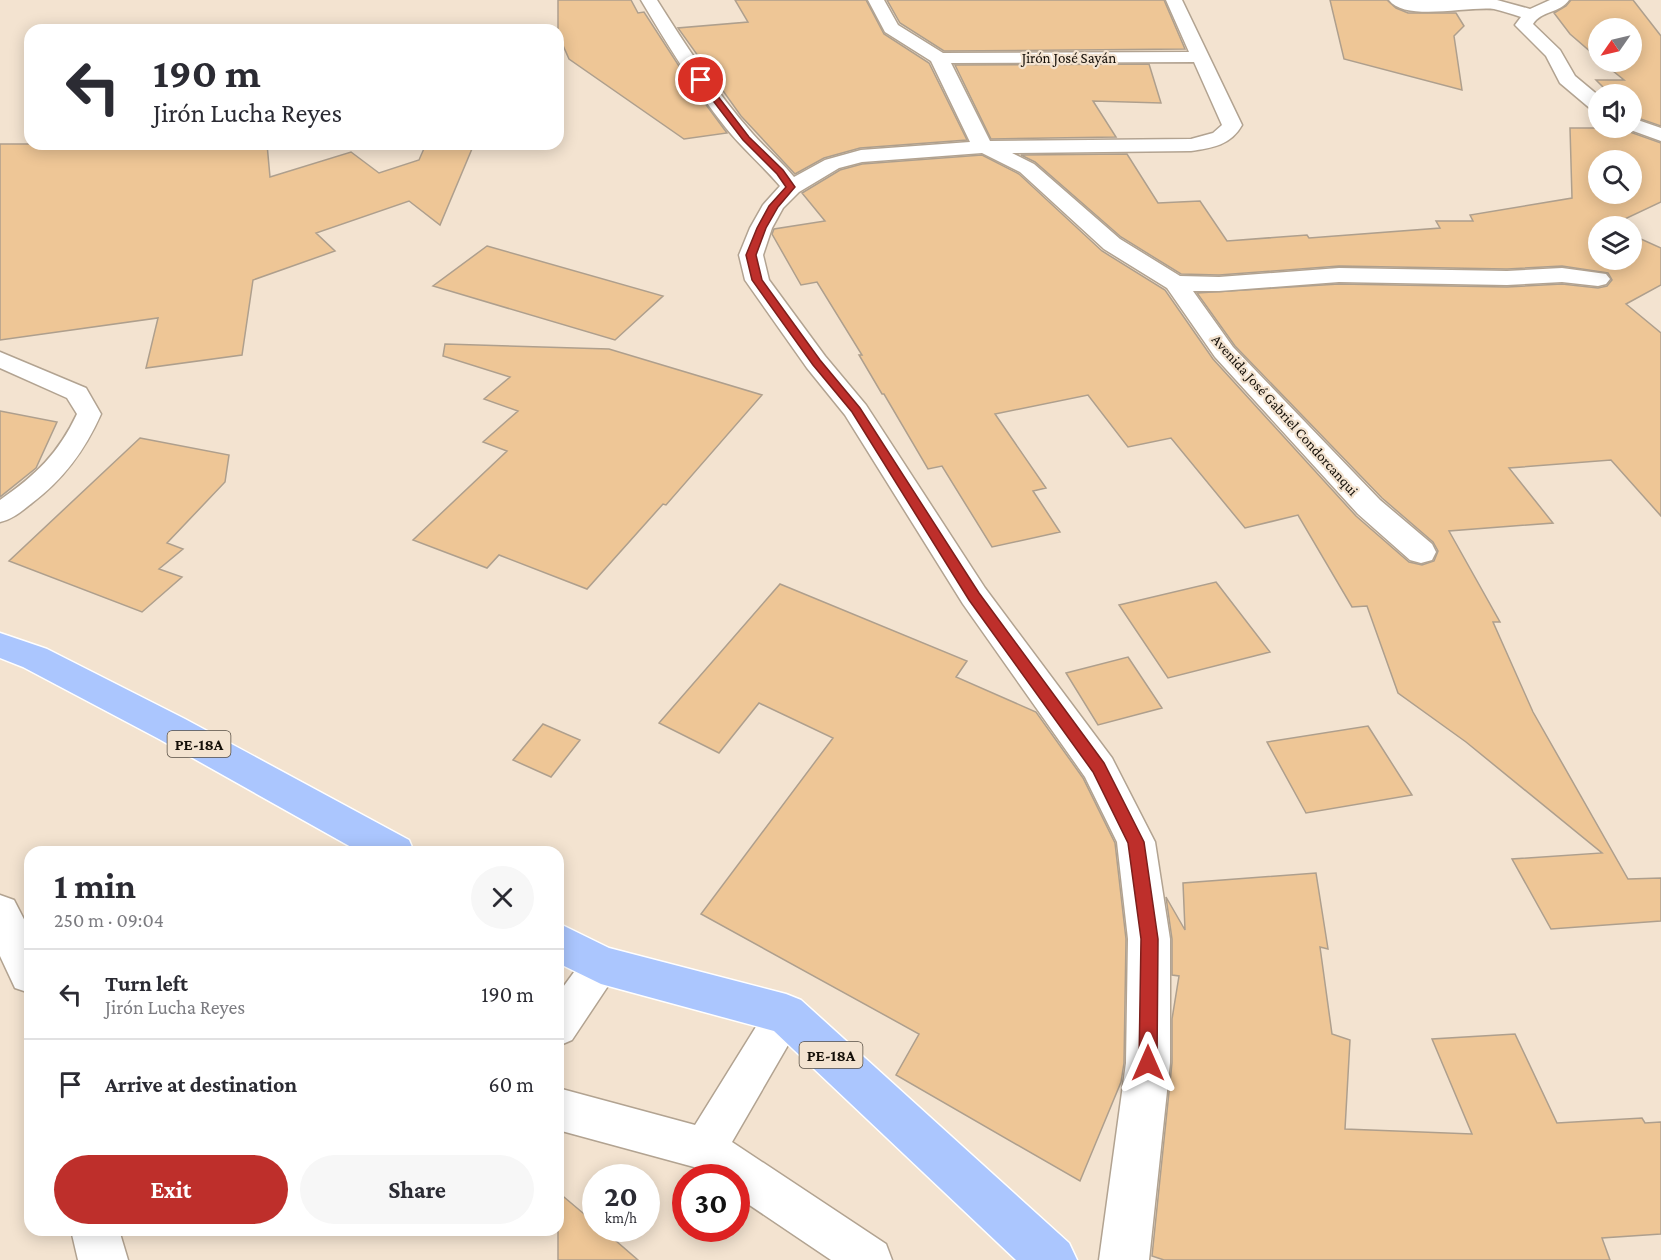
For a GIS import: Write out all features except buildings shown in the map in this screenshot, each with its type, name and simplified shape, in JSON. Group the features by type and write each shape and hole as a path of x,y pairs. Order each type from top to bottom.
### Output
{"highway":[{"name":"PE-18A","path":"0,645 35,658 161,723 384,846"},
{"name":"PE-18A","path":"564,945 601,965 786,1014 1052,1260"}],"street":[{"path":"650,0 678,49 746,139 780,172 791,187"},
{"path":"876,0 891,28 939,58 983,147"},
{"path":"1124,1260 1148,1063 1149,939 1136,842 1099,768 974,596 856,411 816,362 757,280 751,255 761,228 774,206 791,187 832,164 861,156 983,147 1191,146 1213,141 1228,134 1232,125 1174,0"},
{"path":"1397,0 1413,6 1493,4 1531,14 1553,6 1561,0"},
{"path":"1531,14 1524,25 1554,54 1568,79 1588,96"},
{"name":"Jirón José Sayán","path":"939,58 1199,57"},
{"path":"1642,128 1661,135"},
{"name":"Avenida José Gabriel Condorcanqui","path":"983,147 1027,168 1112,244 1175,283 1231,360 1369,507 1421,552"},
{"path":"1175,283 1219,284 1339,275 1440,275 1507,278 1562,275 1598,279"},
{"path":"0,913 24,962"},
{"path":"97,1236 103,1260"}],"lane":[{"path":"0,359 77,393 88,414 77,442 45,482 0,513"},
{"path":"564,1019 601,965"},
{"path":"704,1149 786,1014"},
{"path":"564,1111 704,1149 870,1260"}],"route":[{"path":"701,80 746,139 780,172 791,187 774,206 761,228 751,255 757,280 816,362 856,411 974,596 1099,768 1136,842 1149,939 1148,1063"}]}
